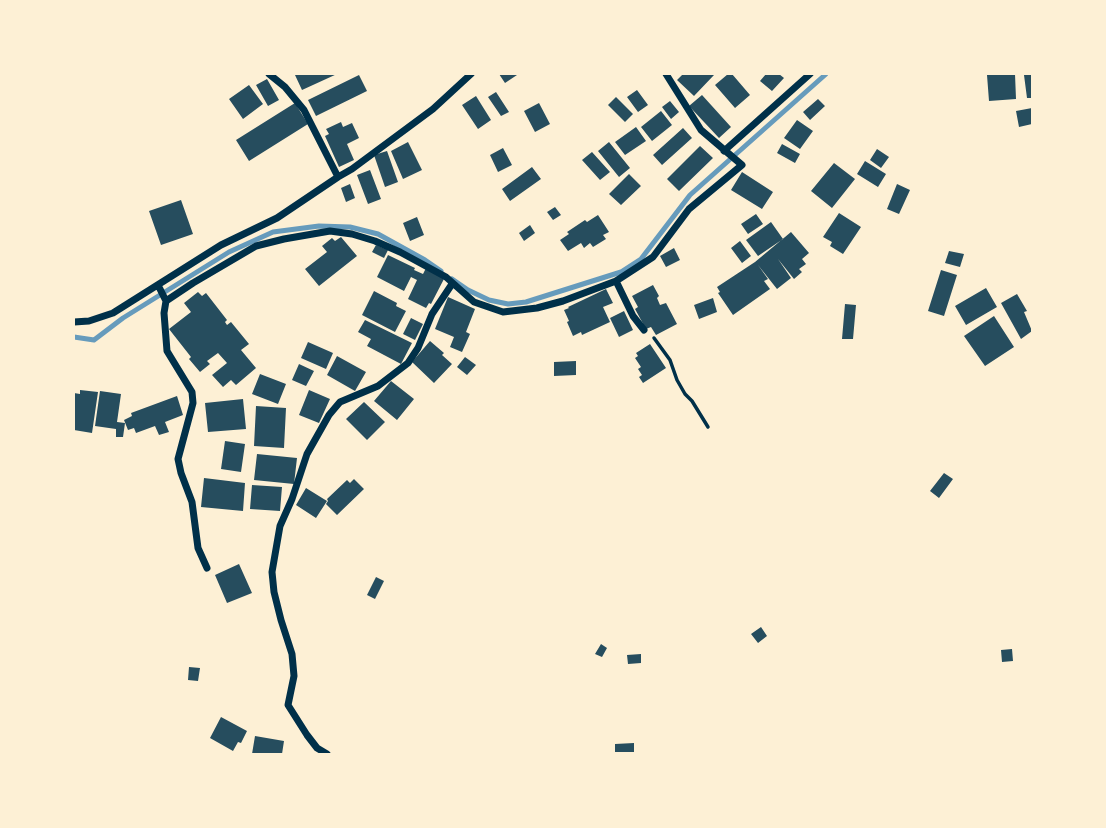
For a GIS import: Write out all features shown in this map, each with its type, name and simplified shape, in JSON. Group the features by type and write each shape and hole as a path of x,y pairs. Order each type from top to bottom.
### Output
{"street":[{"path":"269,74 285,87 304,110 338,177"},
{"path":"74,321 89,321 113,313 222,245 277,218 352,169 433,109 471,74"},
{"path":"166,301 256,246 330,231 363,238 400,252 446,277 474,302 503,312 537,309 617,281 653,257 689,209 742,165 701,130 666,74"},
{"path":"724,151 810,74"},
{"path":"617,281 633,316 644,330"},
{"path":"327,754 317,748 288,705 294,676 292,653 274,592 272,572 279,526 292,499 307,454 329,415 340,402 378,386 408,363 418,348 432,314 452,284"},
{"path":"158,285 166,301 164,313 167,351 192,392 193,403 178,459 192,502 198,548 207,568"}],"path":[{"path":"644,330 654,338 670,360 681,387 708,427"}],"building":[{"path":"337,74 302,90 295,75"},
{"path":"499,74 516,74 517,75 505,83"},
{"path":"683,74 714,75 694,96 677,80"},
{"path":"728,74 732,74 750,95 735,108 715,85"},
{"path":"766,74 779,74 784,78 772,91 760,81"},
{"path":"1015,74 1016,99 989,101 987,75"},
{"path":"1032,74 1032,98 1027,98 1024,75"},
{"path":"359,75 367,91 316,116 308,100"},
{"path":"267,79 279,100 268,106 256,85"},
{"path":"249,85 263,104 243,119 229,99"},
{"path":"637,90 648,105 638,112 627,97"},
{"path":"496,92 509,112 501,116 488,97"},
{"path":"702,95 731,127 719,138 689,106"},
{"path":"476,96 491,120 478,129 462,105"},
{"path":"616,97 633,114 625,122 608,105"},
{"path":"818,99 825,106 810,120 803,112"},
{"path":"670,101 679,112 671,119 662,107"},
{"path":"295,103 308,124 249,161 236,140"},
{"path":"539,103 550,124 535,132 524,111"},
{"path":"1032,108 1032,124 1019,127 1016,111"},
{"path":"661,111 672,125 652,141 641,127"},
{"path":"797,120 813,131 800,149 784,138"},
{"path":"341,122 343,127 352,123 359,138 347,144 354,160 339,167 325,136 329,134 326,129"},
{"path":"636,127 646,141 625,155 615,142"},
{"path":"683,128 692,138 662,165 653,155"},
{"path":"408,142 422,170 403,179 391,151"},
{"path":"609,142 630,168 619,177 598,151"},
{"path":"782,144 800,154 795,163 777,153"},
{"path":"700,146 713,158 679,191 667,179"},
{"path":"503,148 512,165 498,172 490,155"},
{"path":"877,149 889,157 881,168 870,160"},
{"path":"387,151 398,182 385,187 374,155"},
{"path":"592,152 610,172 600,180 582,160"},
{"path":"865,161 886,174 878,187 857,174"},
{"path":"834,163 855,179 832,208 811,191"},
{"path":"532,167 541,179 510,201 502,189"},
{"path":"370,170 381,199 368,204 357,175"},
{"path":"742,172 773,192 762,209 731,190"},
{"path":"629,174 641,186 621,205 609,194"},
{"path":"350,184 355,198 346,202 341,188"},
{"path":"897,184 910,190 899,214 887,209"},
{"path":"181,200 193,234 161,245 149,211"},
{"path":"555,207 561,215 553,220 547,212"},
{"path":"839,213 861,227 843,254 830,246 832,242 823,237"},
{"path":"756,214 763,224 748,234 741,224"},
{"path":"598,215 609,232 603,235 606,239 593,247 590,243 584,248 581,243 568,251 560,240 585,220 587,222"},
{"path":"417,217 424,235 410,241 403,223"},
{"path":"771,222 783,239 758,256 746,240"},
{"path":"530,225 535,233 524,241 519,233"},
{"path":"791,232 809,253 802,259 806,264 799,269 802,272 794,279 778,259 791,278 777,289 758,265 768,279 764,281 770,289 733,315 718,293 720,292 717,287 755,262"},
{"path":"341,237 357,256 319,286 305,269 327,252 322,246 332,238 335,241"},
{"path":"740,241 751,256 742,263 731,248"},
{"path":"376,245 388,250 384,258 372,252"},
{"path":"674,248 680,260 666,267 660,256"},
{"path":"949,251 964,254 960,267 945,263"},
{"path":"388,255 423,274 426,268 445,277 431,304 426,308 408,299 417,280 411,277 404,291 377,277"},
{"path":"941,270 957,275 944,316 928,311"},
{"path":"653,285 660,305 666,303 677,324 656,335 651,327 646,329 635,309 638,307 632,296"},
{"path":"986,288 997,307 966,325 955,306"},
{"path":"606,289 613,303 603,307 610,322 582,335 581,332 573,336 564,310"},
{"path":"374,291 406,311 395,332 362,315"},
{"path":"198,292 202,296 206,293 227,320 227,325 231,322 249,344 241,350 256,368 236,385 231,380 223,387 212,375 227,363 218,353 207,361 210,364 200,372 169,329 191,312 184,303"},
{"path":"1017,294 1027,311 1024,312 1032,331 1021,339 1001,303"},
{"path":"448,297 475,309 466,332 470,334 462,352 450,347 454,337 435,329"},
{"path":"713,298 717,312 699,319 694,305"},
{"path":"845,304 856,305 853,339 842,339"},
{"path":"624,311 633,330 619,337 610,318"},
{"path":"994,316 1014,347 985,366 964,336"},
{"path":"411,318 423,324 415,340 403,334"},
{"path":"365,320 412,343 401,364 367,346 371,339 358,332"},
{"path":"430,341 452,364 434,383 412,362"},
{"path":"308,342 333,353 326,369 301,358"},
{"path":"650,344 666,368 643,383 638,369 641,367 635,358 638,356 636,353"},
{"path":"337,356 366,372 355,391 327,375"},
{"path":"465,357 476,365 467,375 457,367"},
{"path":"576,361 576,375 554,376 554,362"},
{"path":"299,364 314,371 306,386 292,380"},
{"path":"260,374 286,384 278,404 252,394"},
{"path":"391,381 414,399 397,420 374,401"},
{"path":"80,390 98,392 92,433 74,430 74,393 80,394"},
{"path":"309,390 330,399 319,423 299,415"},
{"path":"100,391 121,394 117,422 125,423 123,437 116,437 116,429 95,426"},
{"path":"177,396 183,415 165,422 169,432 159,435 155,426 136,433 134,428 128,430 124,420 132,416 131,413"},
{"path":"243,399 246,429 208,432 205,403"},
{"path":"364,402 385,422 367,440 346,419"},
{"path":"256,406 286,408 284,448 254,446"},
{"path":"225,441 245,444 241,472 221,469"},
{"path":"257,454 297,458 294,484 254,480"},
{"path":"944,473 953,479 939,498 930,491"},
{"path":"204,478 245,483 243,511 201,507"},
{"path":"354,479 364,489 337,515 326,504 327,499 347,480 350,483"},
{"path":"252,485 282,487 280,511 250,509"},
{"path":"306,488 327,501 316,518 296,505"},
{"path":"239,564 252,593 227,603 215,575"},
{"path":"376,577 384,581 375,599 367,595"},
{"path":"761,627 767,636 758,643 751,634"},
{"path":"601,644 607,648 602,657 595,654"},
{"path":"1012,649 1013,661 1002,662 1001,650"},
{"path":"641,654 641,663 628,664 627,655"},
{"path":"189,667 200,668 198,681 188,680"},
{"path":"221,717 247,731 233,751 210,738"},
{"path":"255,736 284,741 282,754 252,754"},
{"path":"634,743 634,752 615,752 615,744"}],"waterway":[{"path":"452,279 489,300 508,304 526,302 621,272 641,259 690,195 826,74"},
{"path":"74,337 94,340 123,318 229,252 273,232 319,226 350,227 378,234 441,271"}]}
